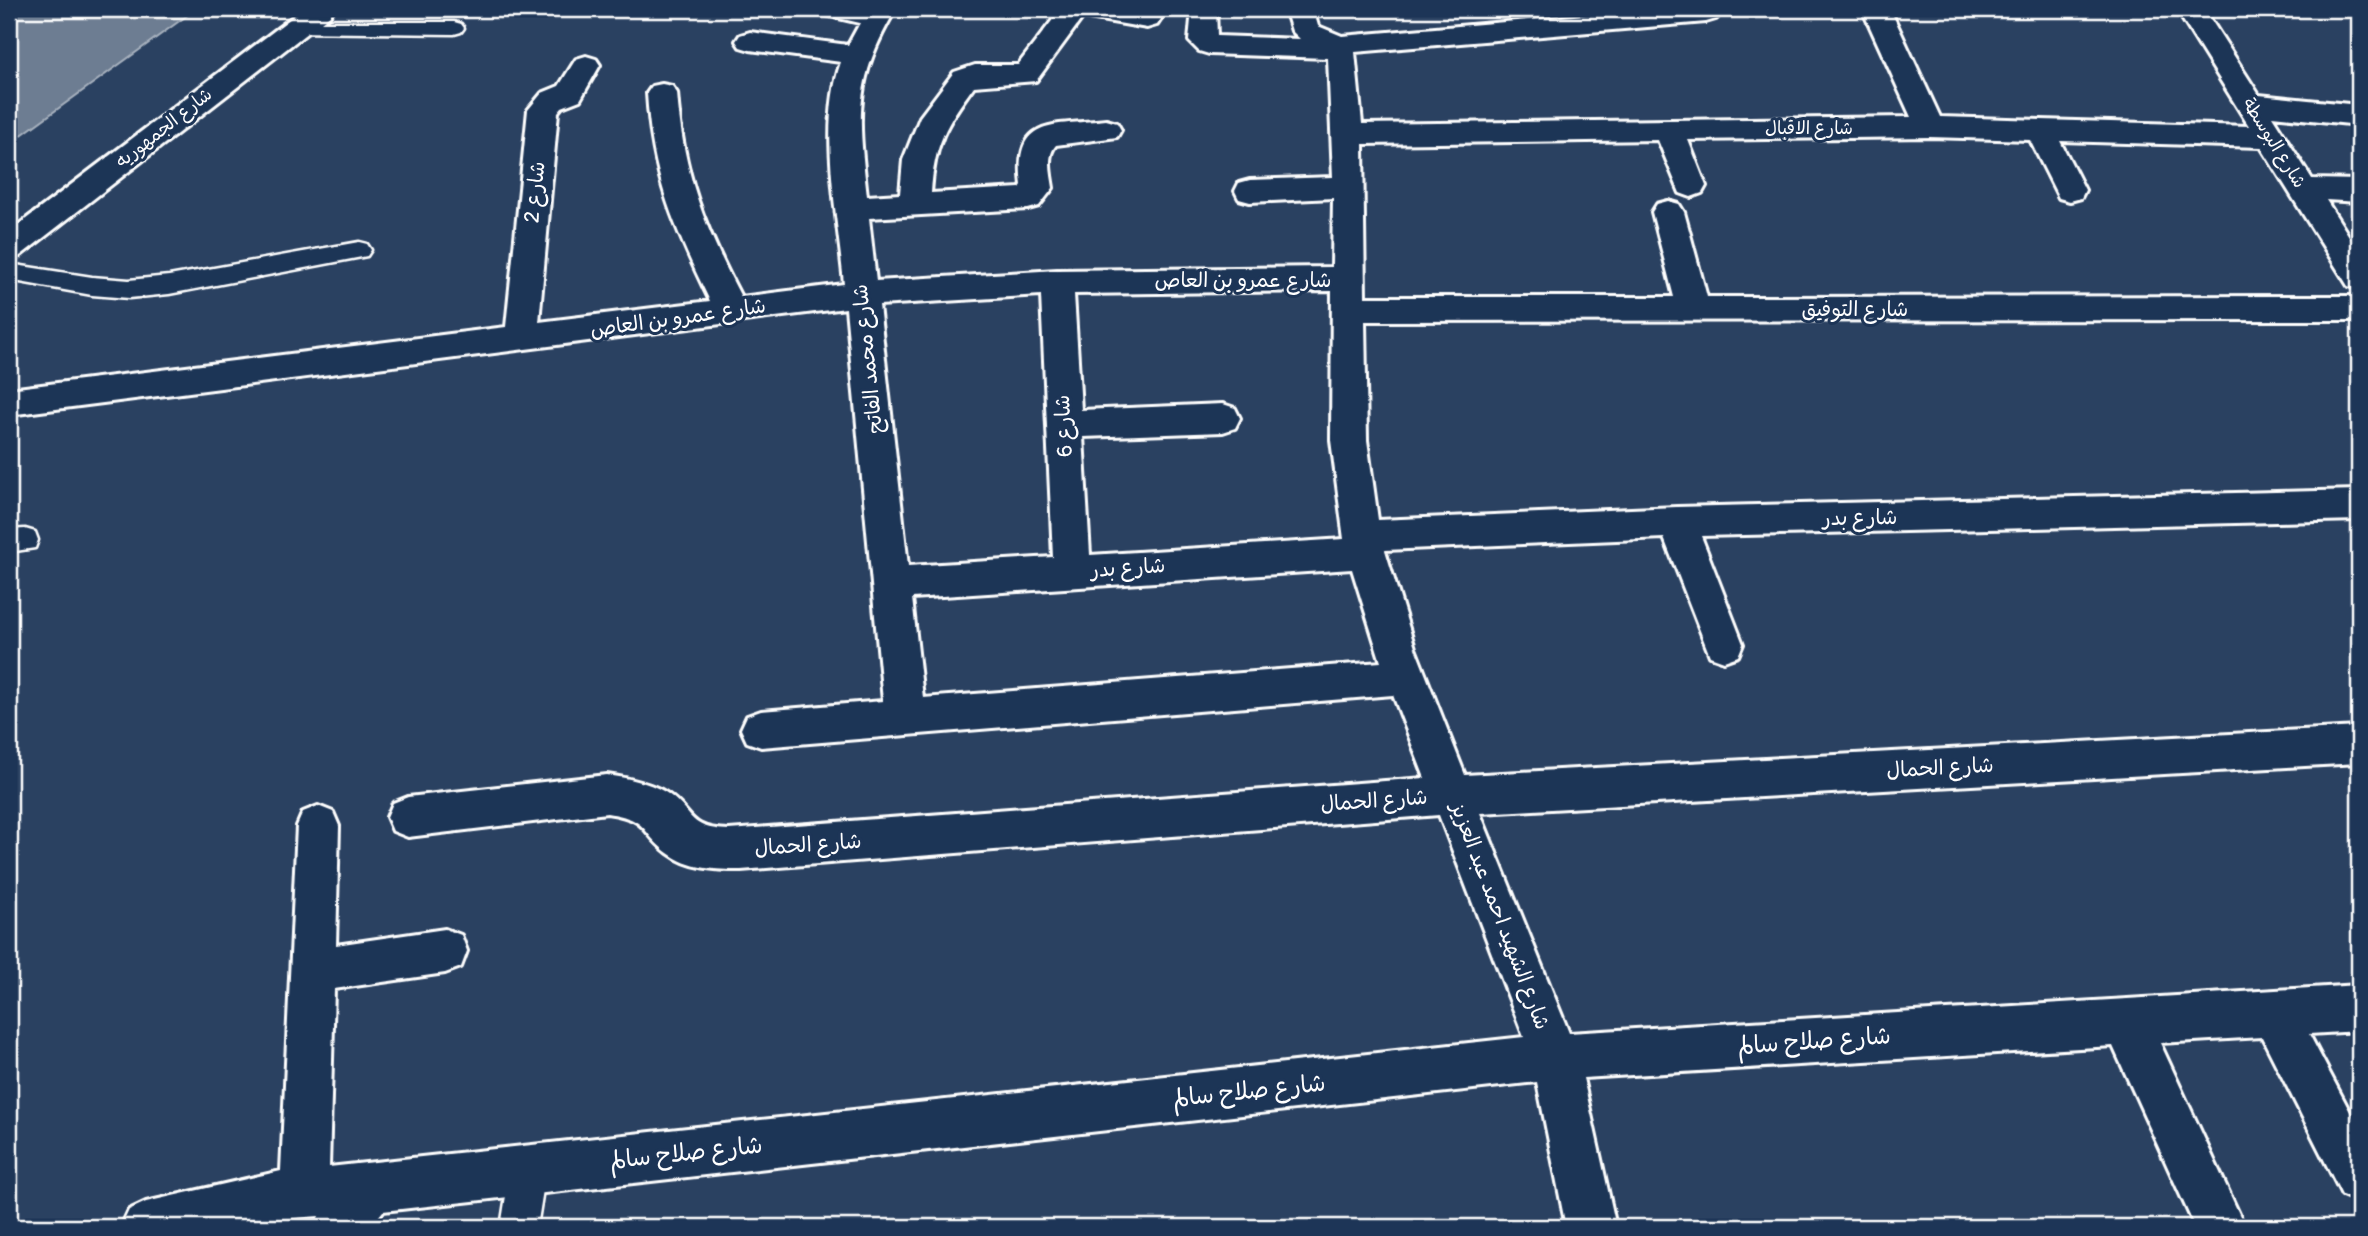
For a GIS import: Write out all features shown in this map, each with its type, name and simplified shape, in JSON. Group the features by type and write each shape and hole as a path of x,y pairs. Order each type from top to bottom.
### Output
{"street":[{"name":"شارع الجمهوريه","path":"9,248 320,9"},
{"path":"836,9 879,13"},
{"path":"915,205 918,160 936,117 964,79 975,74 1026,74 1075,9"},
{"path":"1086,9 1147,19"},
{"path":"1299,9 1306,31 1338,47"},
{"path":"1204,12 1203,41 1209,45 1338,47 1437,22 1701,13 1712,9"},
{"path":"1876,9 1930,127"},
{"name":"شارع البوسطة","path":"2190,9 2359,278"},
{"name":"شارع محمد الفاتح","path":"879,13 857,55 845,94 844,126 905,717"},
{"path":"750,41 857,55"},
{"name":"شارع الشهيد احمد عبد العزيز","path":"1338,47 1348,134 1349,440 1353,488 1363,545 1382,614 1555,1057 1591,1227"},
{"name":"شارع 2","path":"521,339 544,110 547,103 575,88 586,65"},
{"path":"662,93 666,141 677,192 697,242 731,311"},
{"path":"2249,104 2359,115"},
{"name":"شارع الاقبال","path":"1348,134 1930,127 2269,137"},
{"path":"2039,129 2070,190"},
{"path":"852,208 1028,198 1038,188 1034,152 1041,140 1048,136 1106,130"},
{"path":"1668,130 1692,186"},
{"path":"1250,191 1349,187"},
{"path":"2303,189 2359,191"},
{"path":"1668,212 1694,310"},
{"name":"شارع عمرو بن العاص","path":"9,402 861,294 1057,282 1350,294"},
{"name":"شارع 6","path":"1057,282 1072,571"},
{"name":"شارع التوفيق","path":"1350,294 1694,310 2359,308"},
{"path":"1064,424 1223,418"},
{"name":"شارع بدر","path":"892,583 1677,522 2359,506"},
{"path":"1677,522 1724,644"},
{"path":"761,729 1406,677"},
{"name":"شارع الحمال","path":"408,817 607,794 635,799 657,811 672,831 692,844 715,850 741,850 1453,794 2359,745"},
{"path":"304,1194 318,826"},
{"path":"313,970 445,951"},
{"name":"شارع صلاح سالم","path":"146,1227 269,1196 528,1171 1555,1057 2359,1008"},
{"path":"2274,1013 2359,1178"},
{"path":"2126,1022 2220,1227"},
{"path":"339,1227 370,1188"}],"lane":[{"path":"295,28 454,28"},
{"path":"9,272 92,286 129,289 169,285 359,250"},
{"path":"519,1227 528,1171"}],"water":[{"path":"9,9 196,9 9,144"}]}
